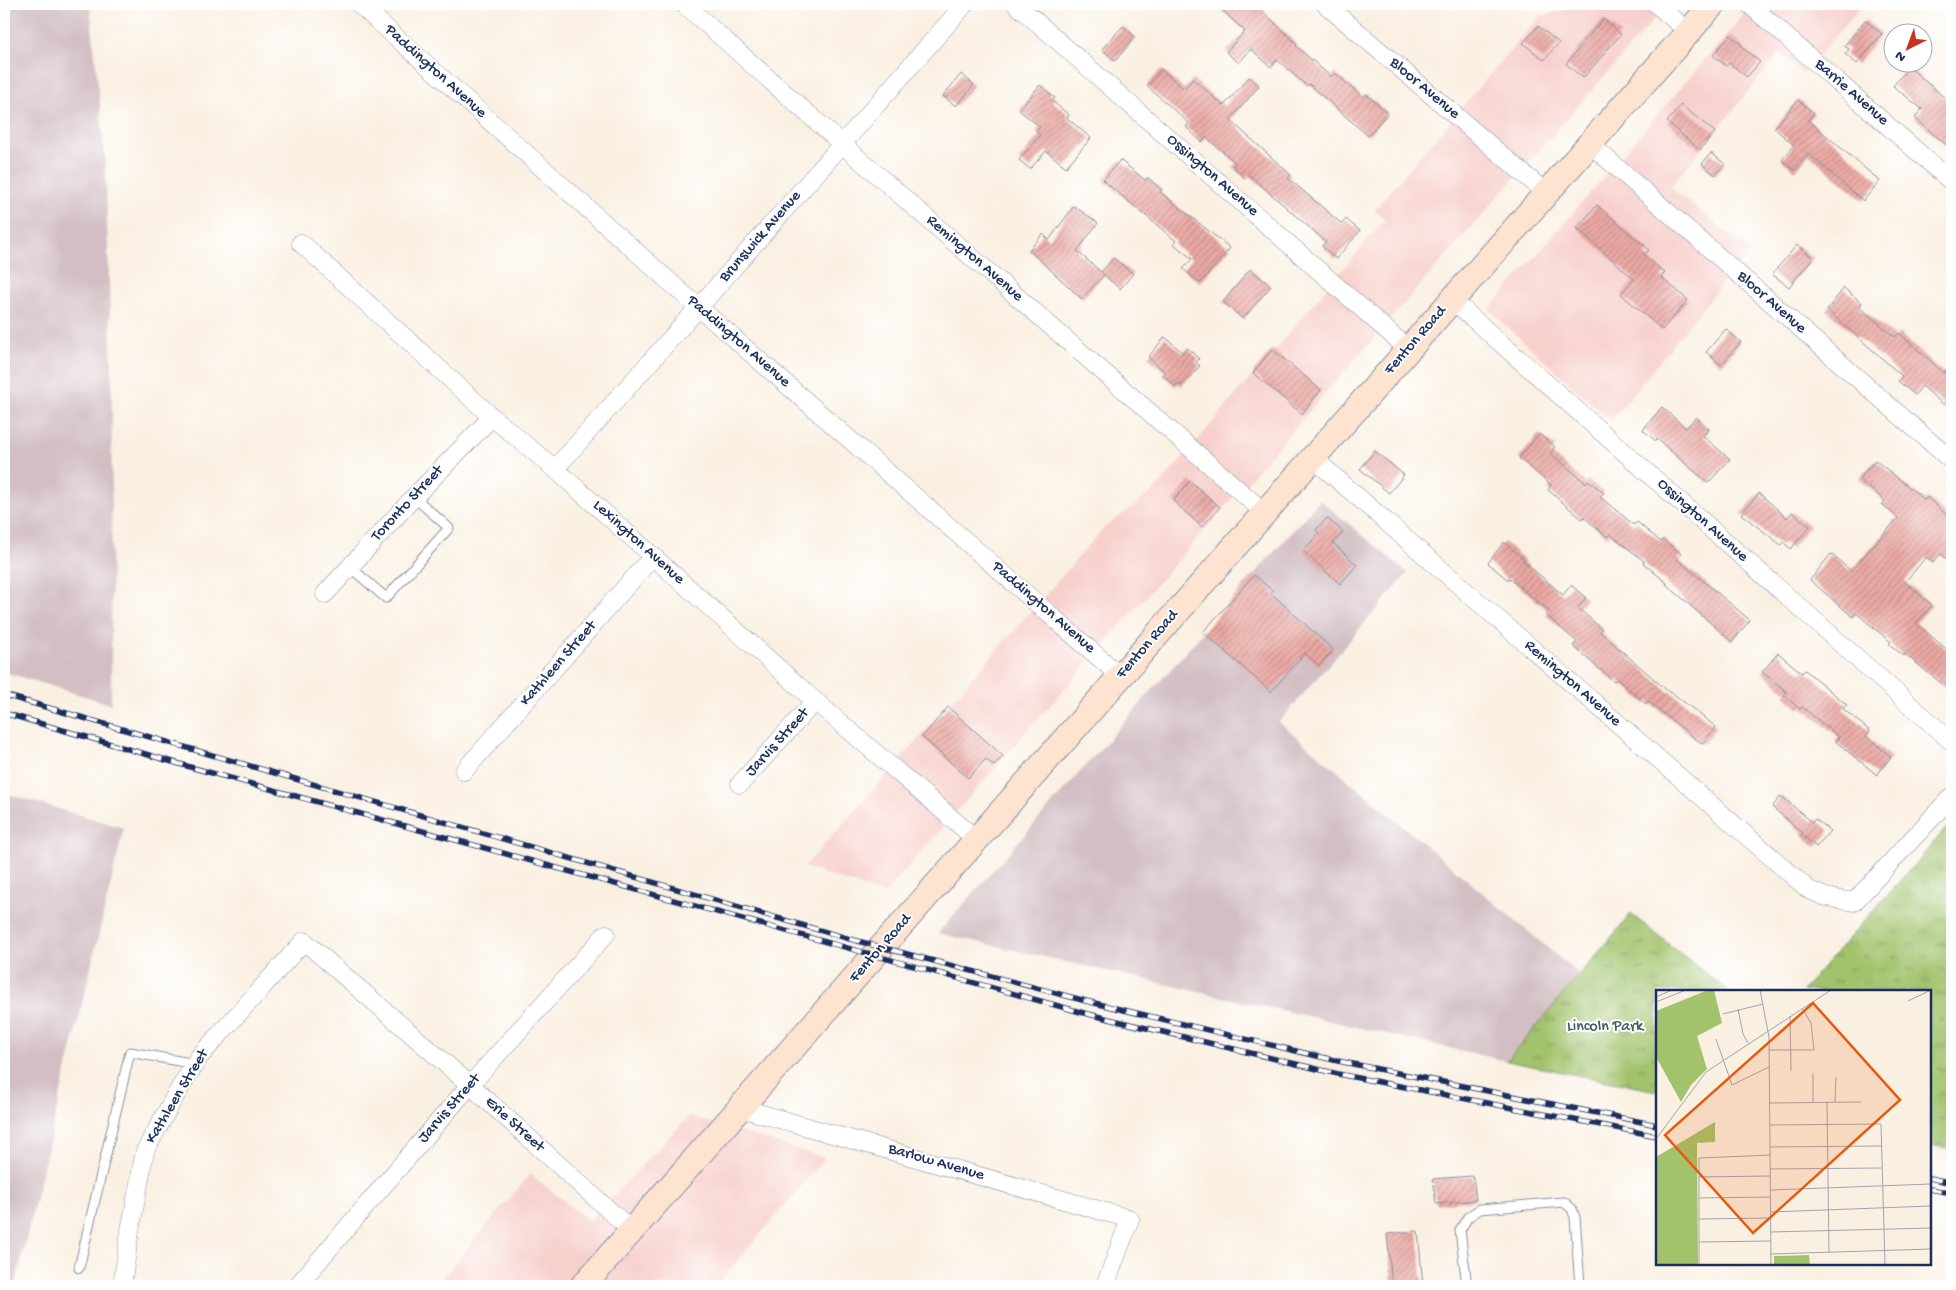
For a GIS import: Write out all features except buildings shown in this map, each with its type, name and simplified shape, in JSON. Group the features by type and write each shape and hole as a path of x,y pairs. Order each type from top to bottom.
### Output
{"street":[{"name":"Paddington Avenue","path":"358,4 699,308 1120,676"},
{"name":"Remington Avenue","path":"684,4 1265,513"},
{"name":"Brunswick Avenue","path":"555,469 699,308 965,4"},
{"name":"Ossington Avenue","path":"1016,4 1408,349"},
{"name":"Bloor Avenue","path":"1325,4 1546,193"},
{"path":"1656,4 1689,32"},
{"name":"Fenton Road","path":"583,1286 1713,4"},
{"name":"Barrie Avenue","path":"1749,4 1952,182"},
{"name":"Bloor Avenue","path":"1590,144 1952,461"},
{"name":"Lexington Avenue","path":"301,242 492,417 555,469 815,701 977,840"},
{"name":"Ossington Avenue","path":"1452,300 1952,742"},
{"name":"Toronto Street","path":"325,594 414,497 492,417"},
{"name":"Remington Avenue","path":"1313,458 1808,890 1837,900 1854,902 1952,796"},
{"name":"Kathleen Street","path":"464,771 653,556"},
{"name":"Jarvis Street","path":"740,784 815,701"},
{"name":"Jarvis Street","path":"297,1286 470,1085 606,934"},
{"name":"Kathleen Street","path":"122,1286 130,1231 146,1151 175,1096 199,1057 304,941"},
{"name":"Erie Street","path":"304,941 470,1085 632,1231"},
{"name":"Barlow Avenue","path":"741,1108 1130,1219 1105,1286"}],"lane":[{"path":"350,567 386,598 449,528 414,497"},
{"path":"79,1268 130,1052 195,1064"},
{"path":"1467,1286 1460,1230 1468,1217 1480,1209 1564,1202 1572,1209 1575,1217 1580,1286"}],"shaded area":[{"path":"4,4 90,4 105,158 112,374 111,704 4,672"},
{"path":"1569,4 1668,4 884,894 804,867 1104,528 1155,490 1385,220 1375,209 1540,16 1563,11"},
{"path":"1753,4 1863,4 1803,73 1780,53 1670,187 1749,251 1611,421 1489,310"},
{"path":"1320,500 1408,573 1279,722 1580,975 1507,1061 938,933"},
{"path":"4,793 124,828 15,1286 4,1286"},
{"path":"689,1116 825,1158 716,1286 436,1286 530,1174 589,1221"}],"green space":[{"path":"1952,822 1952,1149 1931,1145 1931,990 1803,990"},
{"name":"Lincoln Park","path":"1631,914 1727,990 1656,990 1656,1091 1507,1061"}],"railway":[{"path":"4,695 850,939 1086,1001 1338,1061 1656,1125"},
{"path":"4,713 190,767 1084,1013 1338,1074 1656,1136"},
{"path":"1931,1178 1952,1183"},
{"path":"1931,1189 1952,1193"}]}
